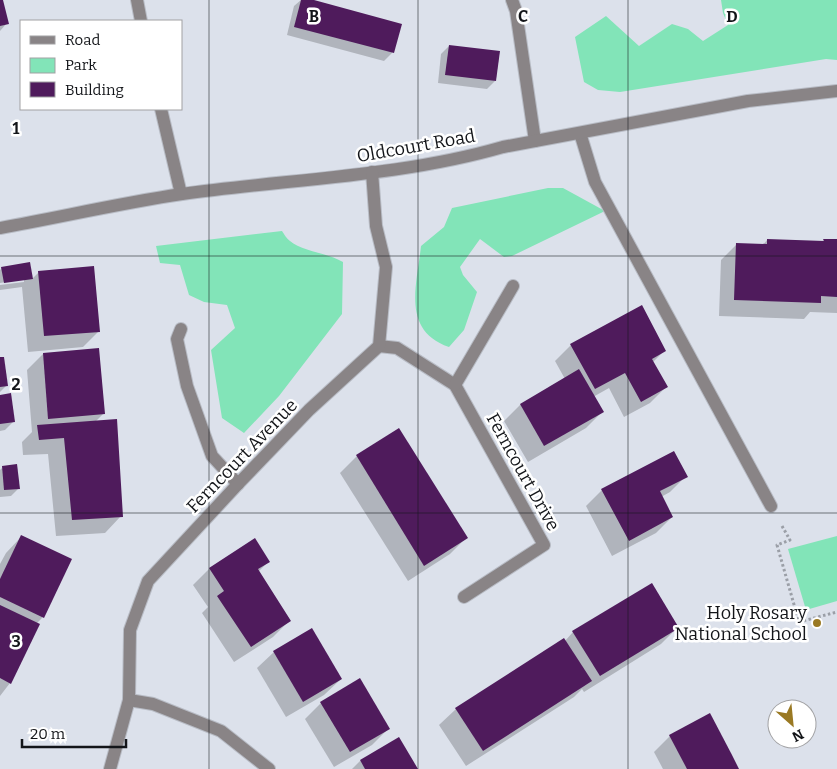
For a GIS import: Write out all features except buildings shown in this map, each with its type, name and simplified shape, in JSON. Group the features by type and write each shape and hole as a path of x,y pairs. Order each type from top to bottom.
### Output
{"street":[{"path":"137,0 142,20"},
{"path":"512,0 516,11 535,141"},
{"name":"Oldcourt Road","path":"0,228 181,194 372,172 464,158 503,147 748,101 837,91"},
{"path":"162,110 181,194"},
{"path":"580,133 595,182 771,506"},
{"path":"372,172 376,226 386,267 379,346"},
{"path":"454,384 513,286"},
{"path":"181,329 177,339 187,386 212,456 238,484"},
{"name":"Ferncourt Drive","path":"379,346 397,348 454,384 544,545 464,597"},
{"name":"Ferncourt Avenue","path":"110,769 129,700 130,630 148,581 309,410 379,346"},
{"path":"129,700 153,704 220,731 269,769"}],"path":[{"path":"771,506 790,540 777,545 799,622 837,612"}],"green space":[{"path":"721,0 837,0 837,60 826,59 620,92 598,90 584,82 575,37 606,16 639,46 672,24 688,29 703,41 728,25 723,13"},
{"path":"548,188 563,188 605,211 512,256 504,257 480,239 460,267 463,275 477,292 464,330 449,347 434,339 424,330 418,318 416,305 415,291 421,246 444,227 452,208"},
{"path":"282,231 295,244 343,262 342,314 279,396 244,433 222,418 211,350 235,328 227,305 204,302 189,295 180,265 160,263 156,246"},
{"path":"837,536 837,601 806,610 788,549"}],"place":[{"name":"Holy Rosary National School","path":"817,623"}]}
